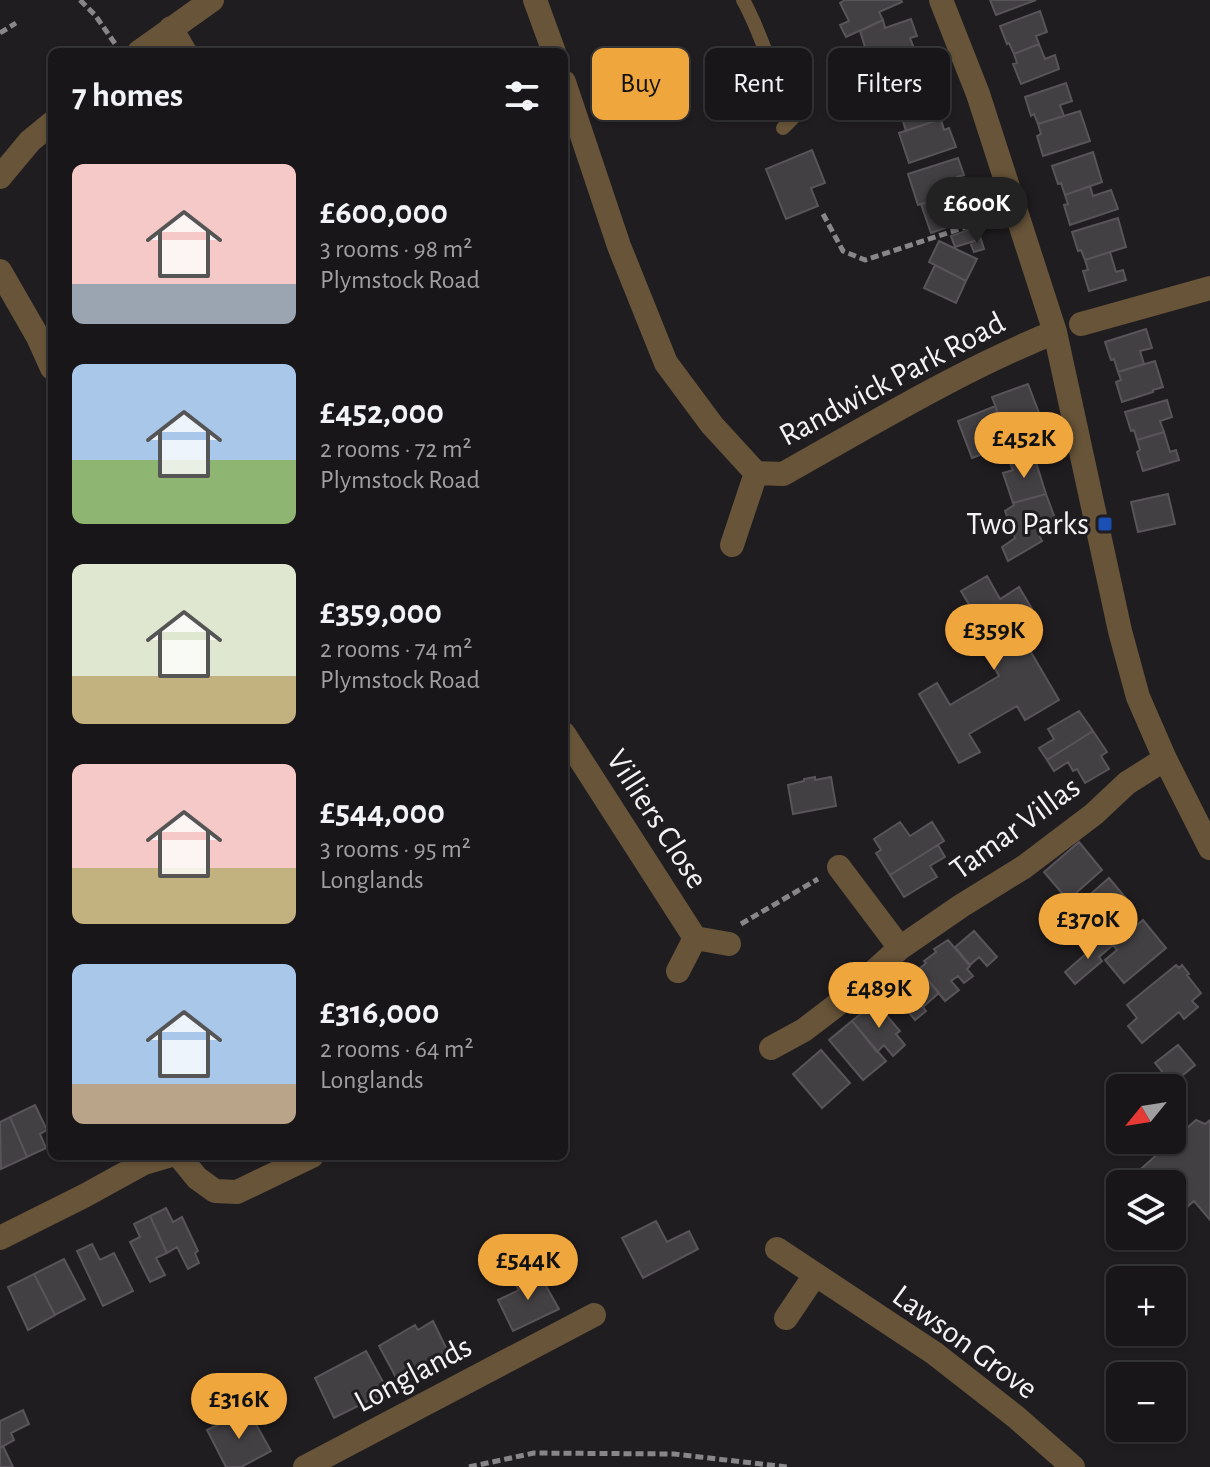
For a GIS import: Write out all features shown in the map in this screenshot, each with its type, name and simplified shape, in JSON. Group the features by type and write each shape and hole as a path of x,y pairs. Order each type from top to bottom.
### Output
{"street":[{"path":"144,48 212,0"},
{"path":"535,0 553,48"},
{"path":"941,0 978,94 1055,332 1120,631 1138,697 1210,848"},
{"path":"171,28 183,48"},
{"name":"Randwick Park Road","path":"568,94 619,246 666,363 712,425 756,473 783,474 979,367 1055,332"},
{"path":"1,175 30,141 48,126"},
{"path":"0,271 48,359"},
{"path":"1081,324 1210,288"},
{"name":"Randwick Park Road","path":"732,545 756,473"},
{"name":"Villiers Close","path":"568,740 714,942 678,971"},
{"name":"Tamar Villas","path":"771,1048 804,1030 900,948 1024,867 1094,814 1127,783 1165,759"},
{"path":"839,867 900,948"},
{"path":"0,1238 154,1160"},
{"path":"182,1160 197,1178 215,1191 237,1192 304,1160"},
{"name":"Lawson Grove","path":"777,1249 934,1353 1016,1417 1073,1467"},
{"path":"786,1318 815,1275"},
{"name":"Longlands","path":"305,1467 594,1315"}],"lane":[{"path":"743,0 793,118 783,128"}],"path":[{"path":"80,0 119,48"},
{"path":"0,33 16,23"},
{"path":"823,214 843,251 865,260 1017,210"},
{"path":"714,942 839,867"},
{"path":"469,1467 534,1453 674,1454 787,1467"}],"building":[{"path":"845,0 902,2 879,12 883,20 846,37 840,25 849,21 840,3"},
{"path":"990,0 1036,0 996,15"},
{"path":"1040,11 1047,32 1036,36 1039,44 1014,54 1000,26"},
{"path":"911,19 917,36 910,38 914,48 865,48 860,31 883,20 885,28"},
{"path":"1039,44 1045,59 1055,55 1059,69 1021,84 1013,64 1017,63 1014,54"},
{"path":"1066,83 1072,101 1060,105 1064,116 1038,124 1034,114 1031,116 1025,97"},
{"path":"1080,111 1090,141 1043,156 1037,136 1041,134 1038,124"},
{"path":"903,120 938,120 906,131"},
{"path":"941,120 944,130 949,128 956,147 909,163 899,133"},
{"path":"812,150 825,183 811,188 818,206 786,219 766,169"},
{"path":"1093,152 1102,182 1065,195 1052,166"},
{"path":"958,158 964,175 957,177 962,190 918,205 908,174"},
{"path":"1090,186 1093,196 1111,190 1118,209 1070,225 1064,205 1068,204 1065,195"},
{"path":"962,190 966,201 971,199 977,217 931,233 921,204"},
{"path":"1118,218 1126,247 1085,260 1081,250 1078,251 1072,232"},
{"path":"977,227 981,239 955,247 951,236"},
{"path":"981,239 984,249 974,252 970,242"},
{"path":"939,241 977,259 966,281 929,262"},
{"path":"1110,252 1116,272 1123,270 1126,280 1089,291 1083,271 1088,270 1085,260"},
{"path":"935,265 966,281 956,303 924,288"},
{"path":"1146,329 1152,348 1140,351 1144,364 1118,372 1105,342"},
{"path":"1155,361 1163,387 1122,402 1116,382 1121,380 1118,372"},
{"path":"1028,384 1047,434 1011,447 992,397"},
{"path":"1167,400 1172,417 1160,421 1164,432 1137,440 1125,412"},
{"path":"995,406 1011,447 1038,437 1041,444 1005,457 1002,447 972,458 958,421"},
{"path":"1164,432 1170,452 1176,450 1179,460 1143,471 1137,440"},
{"path":"1034,456 1046,494 1013,503 1003,473 1013,470 1010,463"},
{"path":"1046,494 1056,521 1046,525 1048,531 1039,535 1042,541 1008,561 1002,547 1015,538 1005,511 1013,503"},
{"path":"1168,494 1175,524 1138,532 1131,502"},
{"path":"987,576 1000,599 1019,587 1038,619 1018,630 1059,700 1025,720 1017,706 969,734 980,752 959,763 919,694 937,683 950,705 999,676 991,661 1000,656 961,591"},
{"path":"1079,711 1093,731 1047,760 1039,748 1054,739 1048,729"},
{"path":"1093,731 1107,752 1101,756 1109,769 1085,783 1077,769 1073,771 1068,762 1054,771 1047,760"},
{"path":"815,777 815,780 831,777 836,806 793,814 788,785"},
{"path":"900,822 910,836 932,822 944,841 890,875 876,853 881,850 874,839"},
{"path":"1079,842 1102,870 1068,900 1044,872"},
{"path":"938,845 945,857 930,866 937,877 904,897 890,875"},
{"path":"1109,878 1134,908 1104,935 1085,914 1075,924 1080,930 1066,942 1053,927"},
{"path":"1143,920 1166,948 1124,983 1105,960 1117,950 1113,945"},
{"path":"974,931 997,957 987,966 979,957 970,965 955,947"},
{"path":"1105,937 1113,945 1099,957 1102,961 1075,984 1065,972"},
{"path":"948,940 970,966 967,969 973,976 964,983 958,976 951,981 959,990 945,1001 919,969 936,952 934,949"},
{"path":"1176,965 1179,968 1182,965 1201,993 1192,1001 1198,1007 1184,1019 1179,1012 1142,1043 1128,1026 1137,1018 1127,1005"},
{"path":"919,969 939,993 923,1007 926,1011 915,1020 890,989"},
{"path":"875,1002 900,1031 896,1034 905,1045 893,1056 884,1045 877,1052 852,1021"},
{"path":"852,1021 886,1061 863,1080 829,1040"},
{"path":"1178,1045 1195,1065 1184,1074 1164,1074 1155,1063"},
{"path":"821,1050 850,1083 822,1108 793,1074"},
{"path":"35,1105 47,1130 40,1134 46,1148 27,1157 10,1117"},
{"path":"10,1117 27,1157 1,1169 0,1122"},
{"path":"1196,1120 1205,1124 1210,1120 1210,1220 1194,1201 1186,1208 1186,1170 1140,1170 1158,1154 1186,1154 1186,1129"},
{"path":"166,1208 173,1222 182,1217 198,1251 195,1253 199,1263 188,1269 177,1247 167,1253 150,1216"},
{"path":"150,1216 167,1253 156,1258 165,1275 150,1282 130,1242 140,1237 134,1224"},
{"path":"656,1221 667,1242 689,1231 698,1249 643,1278 622,1238"},
{"path":"92,1244 100,1260 114,1253 133,1291 103,1306 77,1251"},
{"path":"64,1259 85,1299 55,1315 34,1274"},
{"path":"537,1270 559,1309 513,1331 498,1300 519,1290 514,1281"},
{"path":"34,1274 55,1315 28,1330 8,1287"},
{"path":"433,1321 451,1358 400,1385 379,1346 415,1325 418,1330"},
{"path":"366,1351 388,1391 334,1418 315,1378"},
{"path":"23,1410 29,1424 11,1433 14,1440 0,1448 0,1421"},
{"path":"248,1410 271,1451 241,1467 226,1467 207,1430"},
{"path":"3,1446 13,1467 0,1467 0,1448"}],"place":[{"name":"Two Parks","path":"1105,524"}]}
